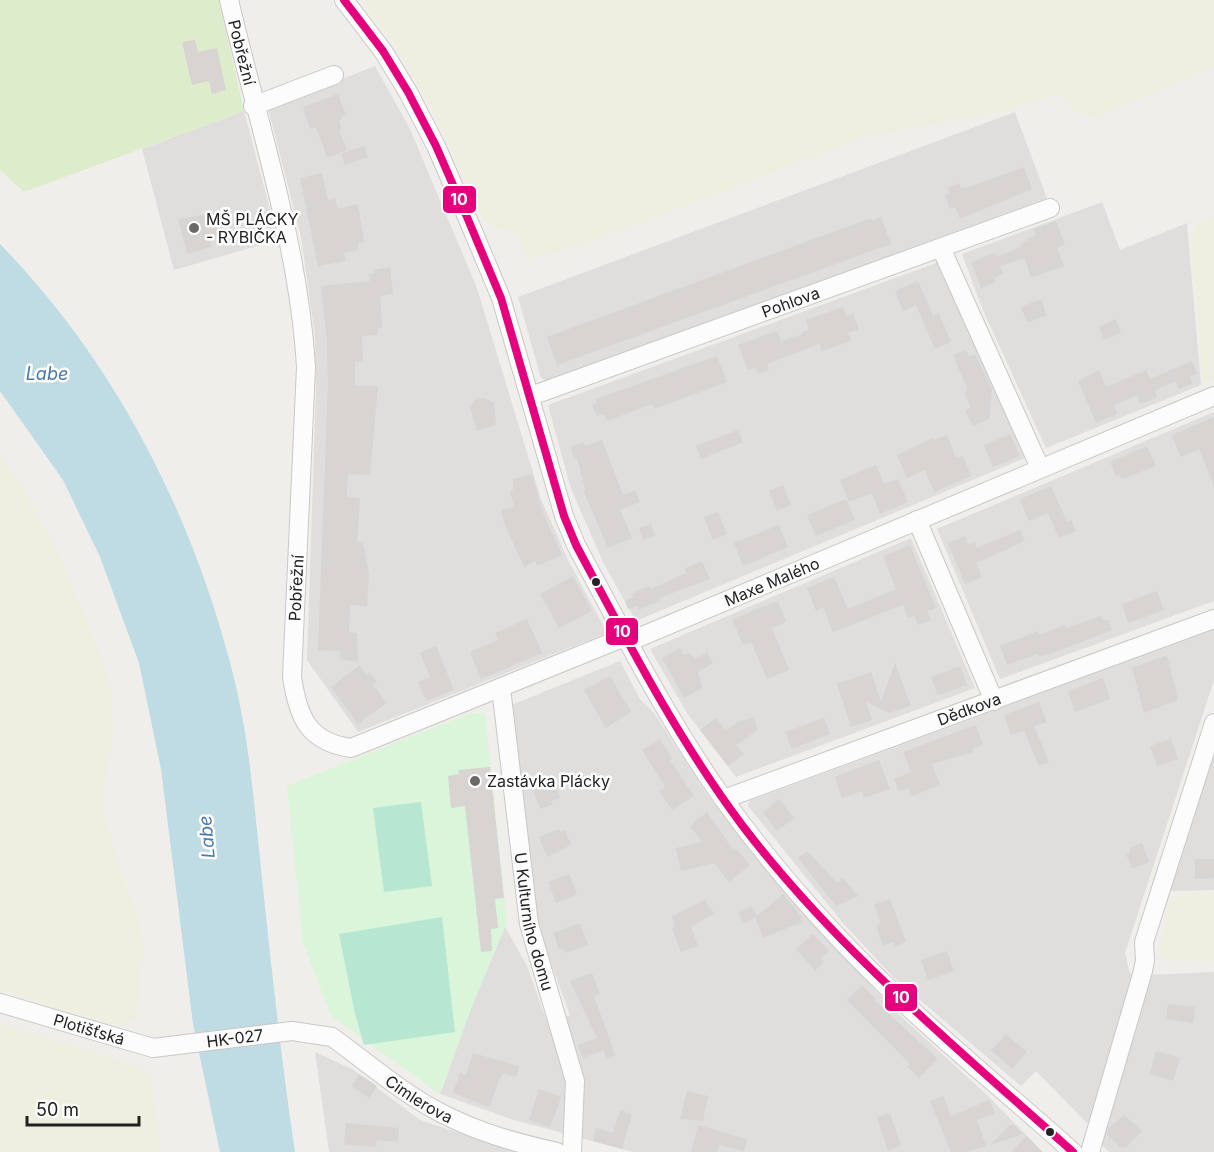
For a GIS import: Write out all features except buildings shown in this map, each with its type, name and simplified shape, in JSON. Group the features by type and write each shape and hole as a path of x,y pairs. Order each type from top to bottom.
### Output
{"street":[{"name":"Pobřežní","path":"228,0 292,256 304,331 306,367 292,677 296,701 310,730 335,746 351,748 627,640"},
{"path":"344,0 383,51 436,146 501,298 564,516 576,545 687,746 724,799 792,883 860,960 916,1014 1073,1152"},
{"name":"Pobřežní","path":"254,106 334,75"},
{"name":"Pohlova","path":"531,396 1050,208"},
{"path":"941,248 1040,468"},
{"name":"Maxe Malého","path":"627,640 1214,396"},
{"path":"916,520 994,701"},
{"name":"Dědkova","path":"724,799 1214,619"},
{"name":"U Kulturního domu","path":"501,688 529,924 575,1081 572,1152"},
{"path":"1090,1152 1143,971 1144,942 1214,723"},
{"name":"Plotišťská","path":"0,1003 153,1048 179,1047"},
{"name":"HK-027","path":"179,1047 292,1031"},
{"name":"Cimlerova","path":"292,1031 332,1037 411,1095 473,1128 510,1142 557,1152"}],"shaded area":[{"path":"375,66 410,129 477,288 541,499 568,560 607,633 358,732 307,660 316,389 315,336 301,237 268,108"},
{"path":"244,111 278,240 174,270 142,149"},
{"path":"1015,112 1047,198 547,382 541,378 518,297"},
{"path":"1102,202 1120,250 1187,223 1201,385 1046,448 982,308 962,254"},
{"path":"939,262 1025,458 636,621 603,562 571,489 548,405"},
{"path":"1214,412 1214,601 1000,679 937,529"},
{"path":"911,538 975,688 736,777 687,713 650,649"},
{"path":"1214,630 1214,680 1125,953 1130,974 1136,975 1089,1125 1036,1071 1021,1086 893,977 843,923 748,806 749,801"},
{"path":"620,661 640,699 654,713 711,800 807,916 893,1009 987,1095 1043,1152 633,1152 514,1120 440,1094 472,1006 505,927 527,966 548,1025 570,1015 536,922 509,706"},
{"path":"1214,753 1214,890 1171,891 1195,803"},
{"path":"1214,972 1214,1152 1109,1152 1100,1143 1149,975"},
{"path":"315,1052 352,1069 420,1120 517,1152 329,1152"}],"green space":[{"path":"0,0 219,0 244,111 24,192 0,170"},
{"path":"360,0 1214,0 1214,66 1097,117 1079,113 1062,94 1056,93 1009,110 864,137 586,243 535,258 527,257 520,237 511,230 499,229 485,222 435,114 396,47"},
{"path":"1214,217 1214,379 1204,383 1191,244 1195,226"},
{"path":"0,456 19,481 59,555 91,629 112,689 113,738 101,802 123,878 138,916 144,947 137,1019 118,1024 46,1006 0,989"},
{"path":"471,713 485,713 507,922 472,1006 440,1094 331,1016 303,942 287,786"},
{"path":"421,802 432,886 384,892 373,808"},
{"path":"1183,894 1214,894 1214,961 1164,960 1160,952 1169,905"},
{"path":"442,917 455,1032 364,1045 355,1014 339,934"},
{"path":"0,1023 135,1066 151,1077 162,1152 0,1152"}],"water":[{"name":"Labe","path":"0,244 79,338 113,389 144,442 171,496 195,553 215,611 232,670 247,744 276,1011 295,1152 220,1152 193,1024 161,769 139,663 100,557 63,480 0,391"}],"transit line":[{"name":"10","path":"344,0 383,51 408,92 436,146 501,298 564,516 576,545 614,617 696,758 742,825 817,914 942,1036 1073,1152"}],"place":[{"name":"MŠ PLÁCKY - RYBIČKA","path":"194,228"},
{"name":"Zastávka Plácky","path":"475,781"}]}
